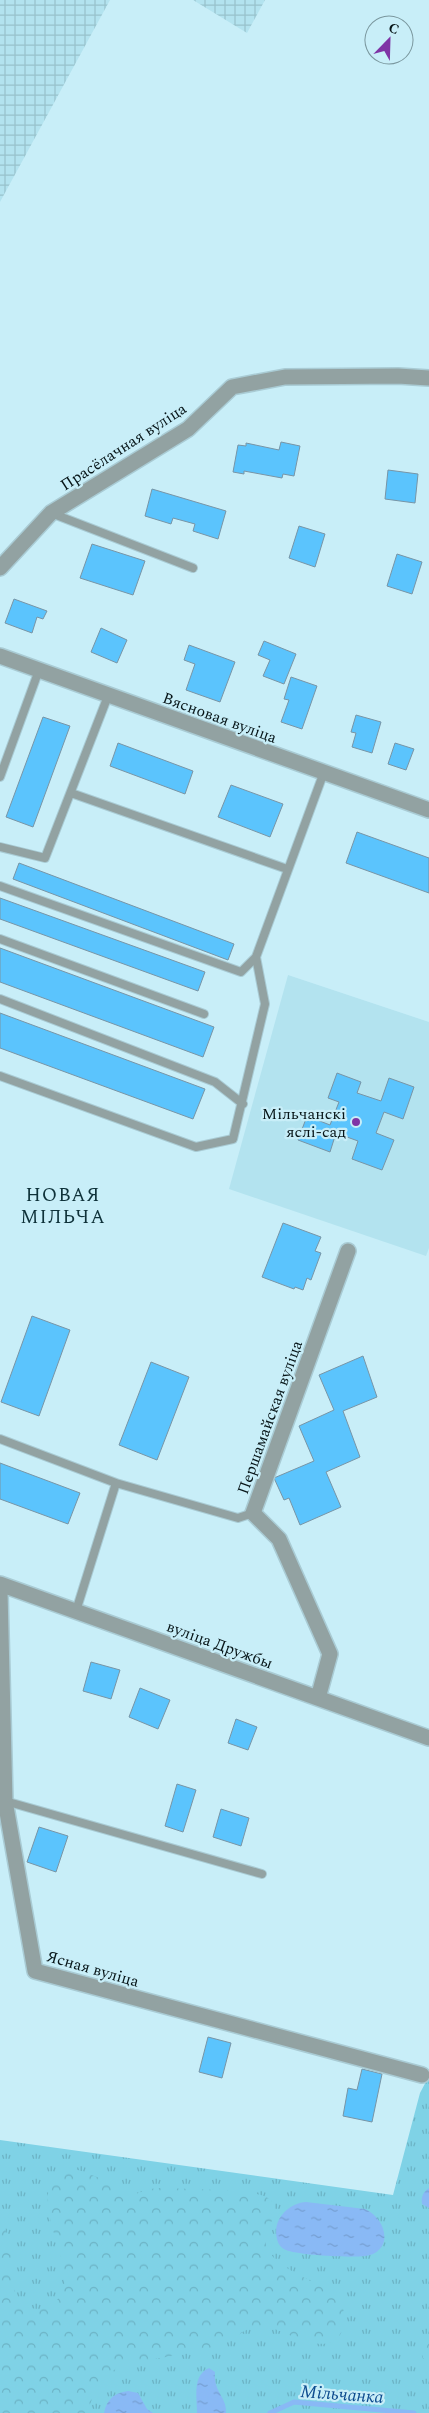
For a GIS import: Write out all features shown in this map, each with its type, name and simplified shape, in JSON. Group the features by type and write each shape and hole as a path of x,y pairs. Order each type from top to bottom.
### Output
{"street":[{"name":"Прасёлачная вуліца","path":"0,568 51,513 188,429 232,388 285,377 398,376 429,378"},
{"name":"Вясновая вуліца","path":"0,656 429,810"},
{"name":"Першамайская вуліца","path":"318,1698 330,1654 279,1539 253,1512 348,1251"},
{"name":"вуліца Дружбы","path":"0,1584 429,1738"},
{"name":"Ясная вуліца","path":"0,1592 4,1802 35,1972 422,2075"}],"lane":[{"path":"51,513 193,568"},
{"path":"0,777 40,670"},
{"path":"0,847 45,858 108,696"},
{"path":"0,886 242,972 256,957 324,772"},
{"path":"71,793 287,869"},
{"path":"0,939 204,1014"},
{"path":"0,1076 196,1147 233,1139 243,1104 265,1004 256,957"},
{"path":"0,999 216,1082 243,1104"},
{"path":"0,1439 116,1483 238,1518 253,1512"},
{"path":"76,1611 116,1483"},
{"path":"4,1802 262,1874"}],"shaded area":[{"path":"0,0 110,0 0,202"},
{"path":"193,0 265,0 247,33"},
{"path":"288,975 429,1022 429,1248 426,1256 229,1189"}],"green space":[{"path":"429,2076 429,2413 0,2413 0,2140 393,2195 420,2093"},
{"path":"78,2170 105,2180 119,2195 125,2198 149,2189 160,2188 246,2192 268,2198 273,2204 276,2213 265,2236 270,2253 280,2263 336,2297 343,2309 344,2323 339,2336 331,2342 321,2344 296,2338 272,2328 263,2326 253,2327 227,2342 209,2348 118,2367 98,2387 87,2413 0,2413 0,2214 11,2252 11,2278 14,2290 23,2303 31,2308 46,2308 59,2297 65,2279 49,2215 48,2198 51,2184 60,2175"},
{"path":"429,2340 429,2364 423,2358 420,2348 424,2342"}],"water":[{"path":"429,2188 429,2208 422,2204 422,2197"},
{"path":"306,2202 365,2209 372,2213 382,2225 384,2239 382,2246 370,2255 353,2257 314,2255 284,2249 280,2246 277,2239 276,2232 279,2219 283,2213 294,2205"},
{"path":"209,2368 215,2372 216,2385 226,2407 226,2413 197,2413 196,2394 198,2381 204,2371"},
{"path":"128,2391 138,2393 147,2409 153,2413 104,2413 109,2400 119,2393"}],"building":[{"path":"281,442 300,446 294,476 283,474 282,478 244,471 244,474 233,472 238,445 246,446 246,443 279,450"},
{"path":"388,470 418,474 415,503 385,499"},
{"path":"152,489 226,511 218,539 193,531 195,524 173,518 171,524 145,516"},
{"path":"299,526 325,534 315,567 289,558"},
{"path":"92,544 145,561 133,595 80,578"},
{"path":"397,554 422,562 412,594 387,586"},
{"path":"14,599 47,611 43,619 37,617 32,633 5,623"},
{"path":"101,628 127,640 117,663 91,652"},
{"path":"264,641 296,654 284,684 263,676 270,660 258,655"},
{"path":"189,645 235,662 220,702 186,690 195,664 184,660"},
{"path":"291,677 317,686 302,729 281,722 289,700 284,699"},
{"path":"356,715 381,722 372,753 352,747 356,733 351,732"},
{"path":"43,717 70,726 33,827 6,817"},
{"path":"118,743 193,771 185,794 110,766"},
{"path":"395,743 414,749 406,770 388,764"},
{"path":"231,785 283,804 270,837 218,817"},
{"path":"357,832 429,858 429,893 346,863"},
{"path":"19,863 234,944 228,960 13,879"},
{"path":"0,898 205,972 198,991 0,919"},
{"path":"0,948 214,1027 203,1057 0,982"},
{"path":"0,1013 205,1089 193,1119 0,1048"},
{"name":"Мільчанскі яслі-сад","path":"337,1073 361,1082 357,1093 381,1101 389,1078 414,1087 403,1119 384,1112 376,1133 394,1140 382,1170 352,1159 358,1141 336,1133 330,1152 298,1140 307,1116 330,1125 339,1102 328,1098"},
{"path":"283,1223 321,1237 315,1251 321,1253 311,1280 307,1278 303,1290 295,1287 294,1289 262,1277"},
{"path":"32,1316 70,1330 39,1416 1,1402"},
{"path":"363,1356 377,1397 343,1411 360,1457 326,1472 341,1507 300,1525 289,1498 284,1500 274,1478 314,1461 299,1426 334,1410 319,1375"},
{"path":"151,1362 189,1377 157,1460 119,1445"},
{"path":"0,1463 80,1493 68,1524 0,1499"},
{"path":"91,1662 120,1670 111,1699 83,1691"},
{"path":"140,1688 170,1700 158,1729 129,1717"},
{"path":"236,1719 257,1727 248,1750 228,1743"},
{"path":"177,1784 196,1790 183,1832 165,1826"},
{"path":"221,1809 249,1818 241,1846 213,1837"},
{"path":"39,1827 68,1836 56,1872 27,1862"},
{"path":"208,2037 231,2043 222,2078 199,2072"},
{"path":"362,2069 382,2074 372,2122 343,2116 348,2088 357,2090"}],"waterway":[{"name":"Мільчанка","path":"270,2413 294,2402 414,2413"}],"place":[{"name":"Мільчанскі яслі-сад","path":"356,1122"}],"district":[{"name":"НОВАЯ МІЛЬЧА","path":"63,1205"}]}
